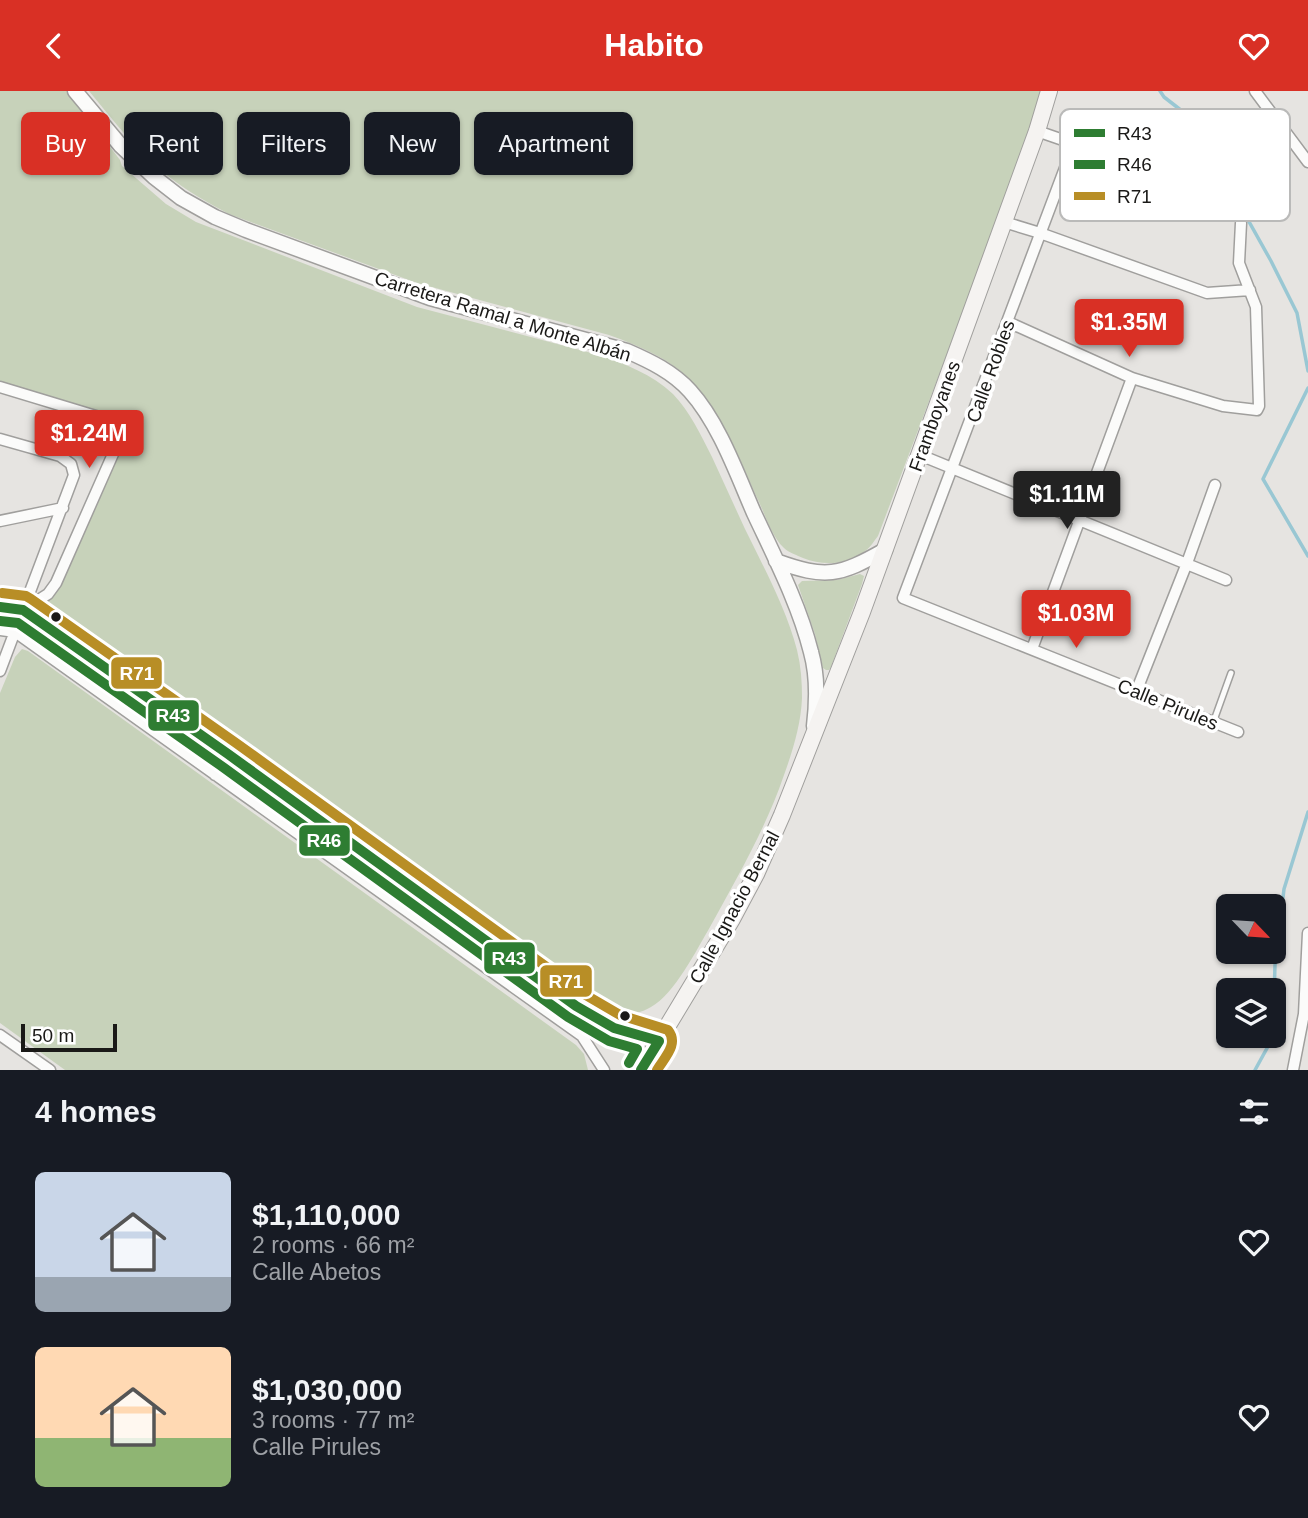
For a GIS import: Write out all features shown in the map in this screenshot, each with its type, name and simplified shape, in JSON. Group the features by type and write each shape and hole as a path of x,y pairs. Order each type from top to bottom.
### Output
{"main road":[{"name":"Framboyanes","path":"813,738 920,455 1049,91"},
{"name":"Calle Ignacio Bernal","path":"642,1070 732,919 782,815 813,738"}],"street":[{"name":"Carretera Ramal a Monte Albán","path":"75,91 121,146 154,177 181,198 215,217 430,297 627,351 666,371 690,391 708,416 728,454 799,617 811,652 817,687 813,738"},
{"path":"1255,91 1268,109"},
{"path":"1037,131 1060,139"},
{"path":"1290,138 1308,162"},
{"name":"Calle Robles","path":"903,597 1060,181"},
{"path":"1004,222 1207,292 1250,291"},
{"path":"1008,322 1132,378 1223,406 1257,410 1256,307 1239,263 1241,223"},
{"path":"1032,649 1132,378"},
{"path":"0,387 109,420 118,426 120,431 113,454 56,583 48,594 23,610"},
{"path":"0,439 53,453 71,464 74,475 0,671"},
{"path":"920,455 1226,580"},
{"path":"1136,692 1215,485"},
{"path":"0,521 62,508"},
{"path":"776,561 822,573 852,568 885,550"},
{"name":"Calle Pirules","path":"903,597 1238,732"},
{"path":"0,607 23,610 228,754 576,1006 614,1027 659,1041"},
{"path":"0,631 15,632 582,1036 604,1070"},
{"path":"215,775 228,754"},
{"path":"1293,1070 1304,1036 1308,933"},
{"path":"0,1035 50,1070"}],"lane":[{"path":"1213,723 1231,673"}],"green space":[{"path":"0,91 68,91 84,112 21,112 21,175 110,175 110,147 124,168 124,175 132,175 166,204 196,222 417,307 619,362 638,370 673,394 695,424 712,457 781,604 798,656 802,698 790,756 760,833 692,959 668,993 651,1007 633,1014 607,1014 581,1004 72,635 38,615 38,609 63,579 127,432 122,422 106,414 0,383"},
{"path":"89,91 1042,91 1026,145 878,536 868,549 850,560 826,563 803,558 788,551 776,538 717,415 690,379 669,363 609,335 417,283 229,214 190,192 167,175 223,175 223,112 124,112 124,134 110,117 110,112 106,112"},
{"path":"860,574 864,576 862,584 831,667 826,670 823,668 815,634 798,585 802,581 837,580"},
{"path":"22,649 576,1045 584,1054 588,1070 65,1070 0,1023 0,693 15,657"}],"waterway":[{"path":"1160,91 1179,109"},
{"path":"1249,221 1297,313 1308,371"},
{"path":"1308,388 1263,479 1308,556"},
{"path":"1275,978 1284,889 1308,812"},
{"path":"1255,1070 1267,1048"}],"transit line":[{"name":"R71","path":"2,593 31,599 584,994 620,1015 668,1030 671,1045 657,1070"},
{"name":"R43","path":"0,607 23,610 228,754 576,1006 614,1028 659,1041 641,1070"},
{"name":"R46","path":"0,621 18,623 220,765 568,1017 609,1041 637,1049 629,1063"}]}
